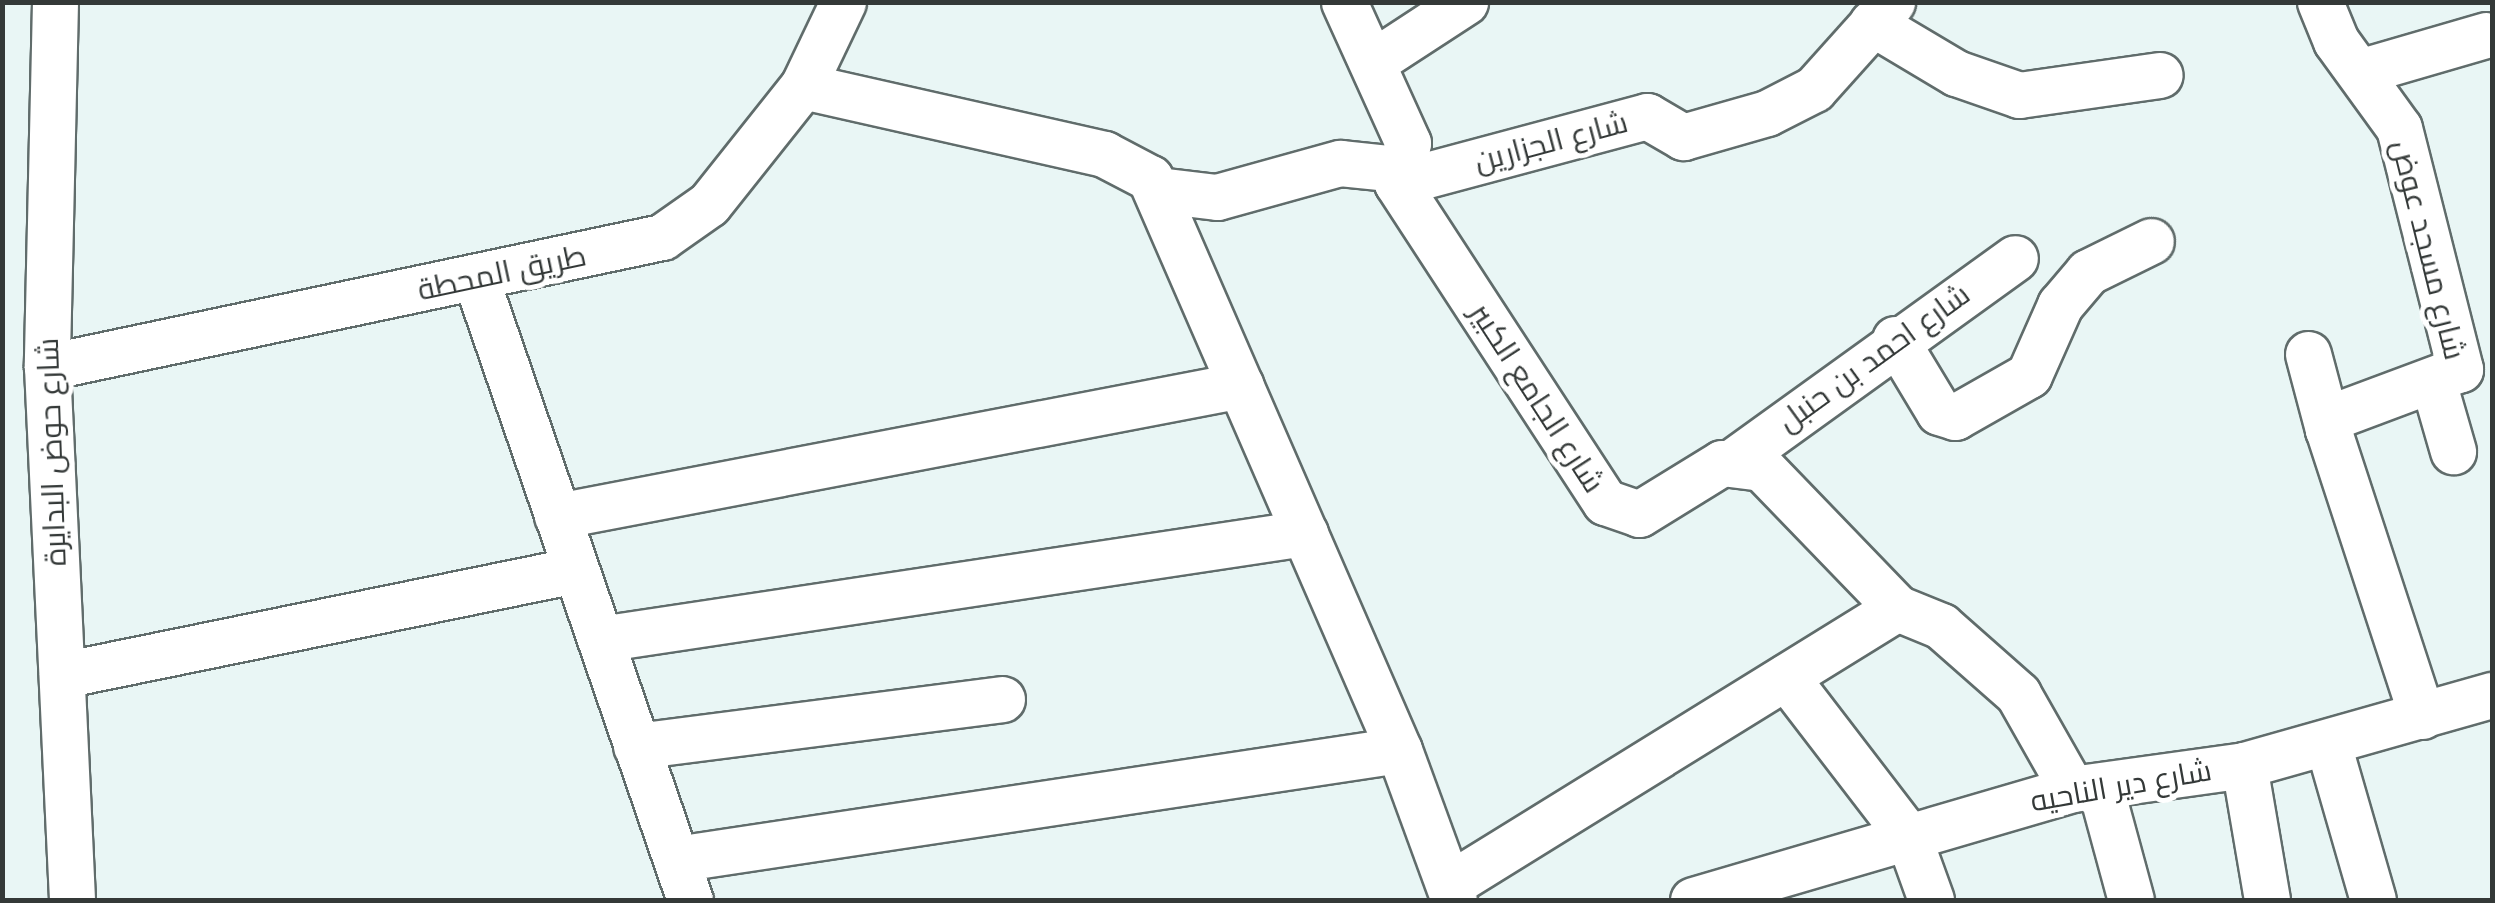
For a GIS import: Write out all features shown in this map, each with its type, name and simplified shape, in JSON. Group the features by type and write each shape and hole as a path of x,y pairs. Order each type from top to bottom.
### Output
{"street":[{"name":"شارع حوض البدايرة","path":"55,2 47,367 72,900"},
{"name":"طريق المحطة","path":"47,367 476,279 688,224 802,86 843,2"},
{"path":"1158,190 1217,197 1340,164 1397,176 1408,143 1344,2"},
{"path":"1373,62 1465,2"},
{"name":"شارع مسجد عوض","path":"2320,2 2336,41 2362,71 2399,128 2462,369 2337,415 2328,430"},
{"path":"1882,13 1956,73 2019,95 2160,74"},
{"name":"شارع الجزارين","path":"1397,176 1640,117 1683,137 1767,113 1814,89 1882,13"},
{"path":"2362,71 2486,35"},
{"path":"802,86 1104,154 1135,165 1158,190 1400,750 1452,893 1897,608"},
{"name":"شارع الجامع الكبير","path":"1397,176 1614,510 1639,514 1735,460"},
{"path":"1895,339 1938,412 1954,417 2029,375 2060,305 2088,272 2152,241"},
{"name":"شارع احمد بن حنبل","path":"1735,460 1895,339 2015,258"},
{"path":"476,279 683,880 1400,750"},
{"path":"2308,354 2328,430 2422,716"},
{"path":"2453,452 2462,369"},
{"path":"557,516 1241,385"},
{"path":"1735,460 1762,468 1897,608 1941,626 2018,694 2086,788 2131,900"},
{"path":"600,640 1305,533"},
{"path":"62,675 576,570"},
{"path":"1786,676 1908,836 1931,900"},
{"name":"شارع دير الناحيه","path":"1693,900 2086,788 2244,765 2492,695"},
{"path":"636,746 1002,699"},
{"path":"2328,744 2373,900"},
{"path":"2244,765 2267,900"}]}
